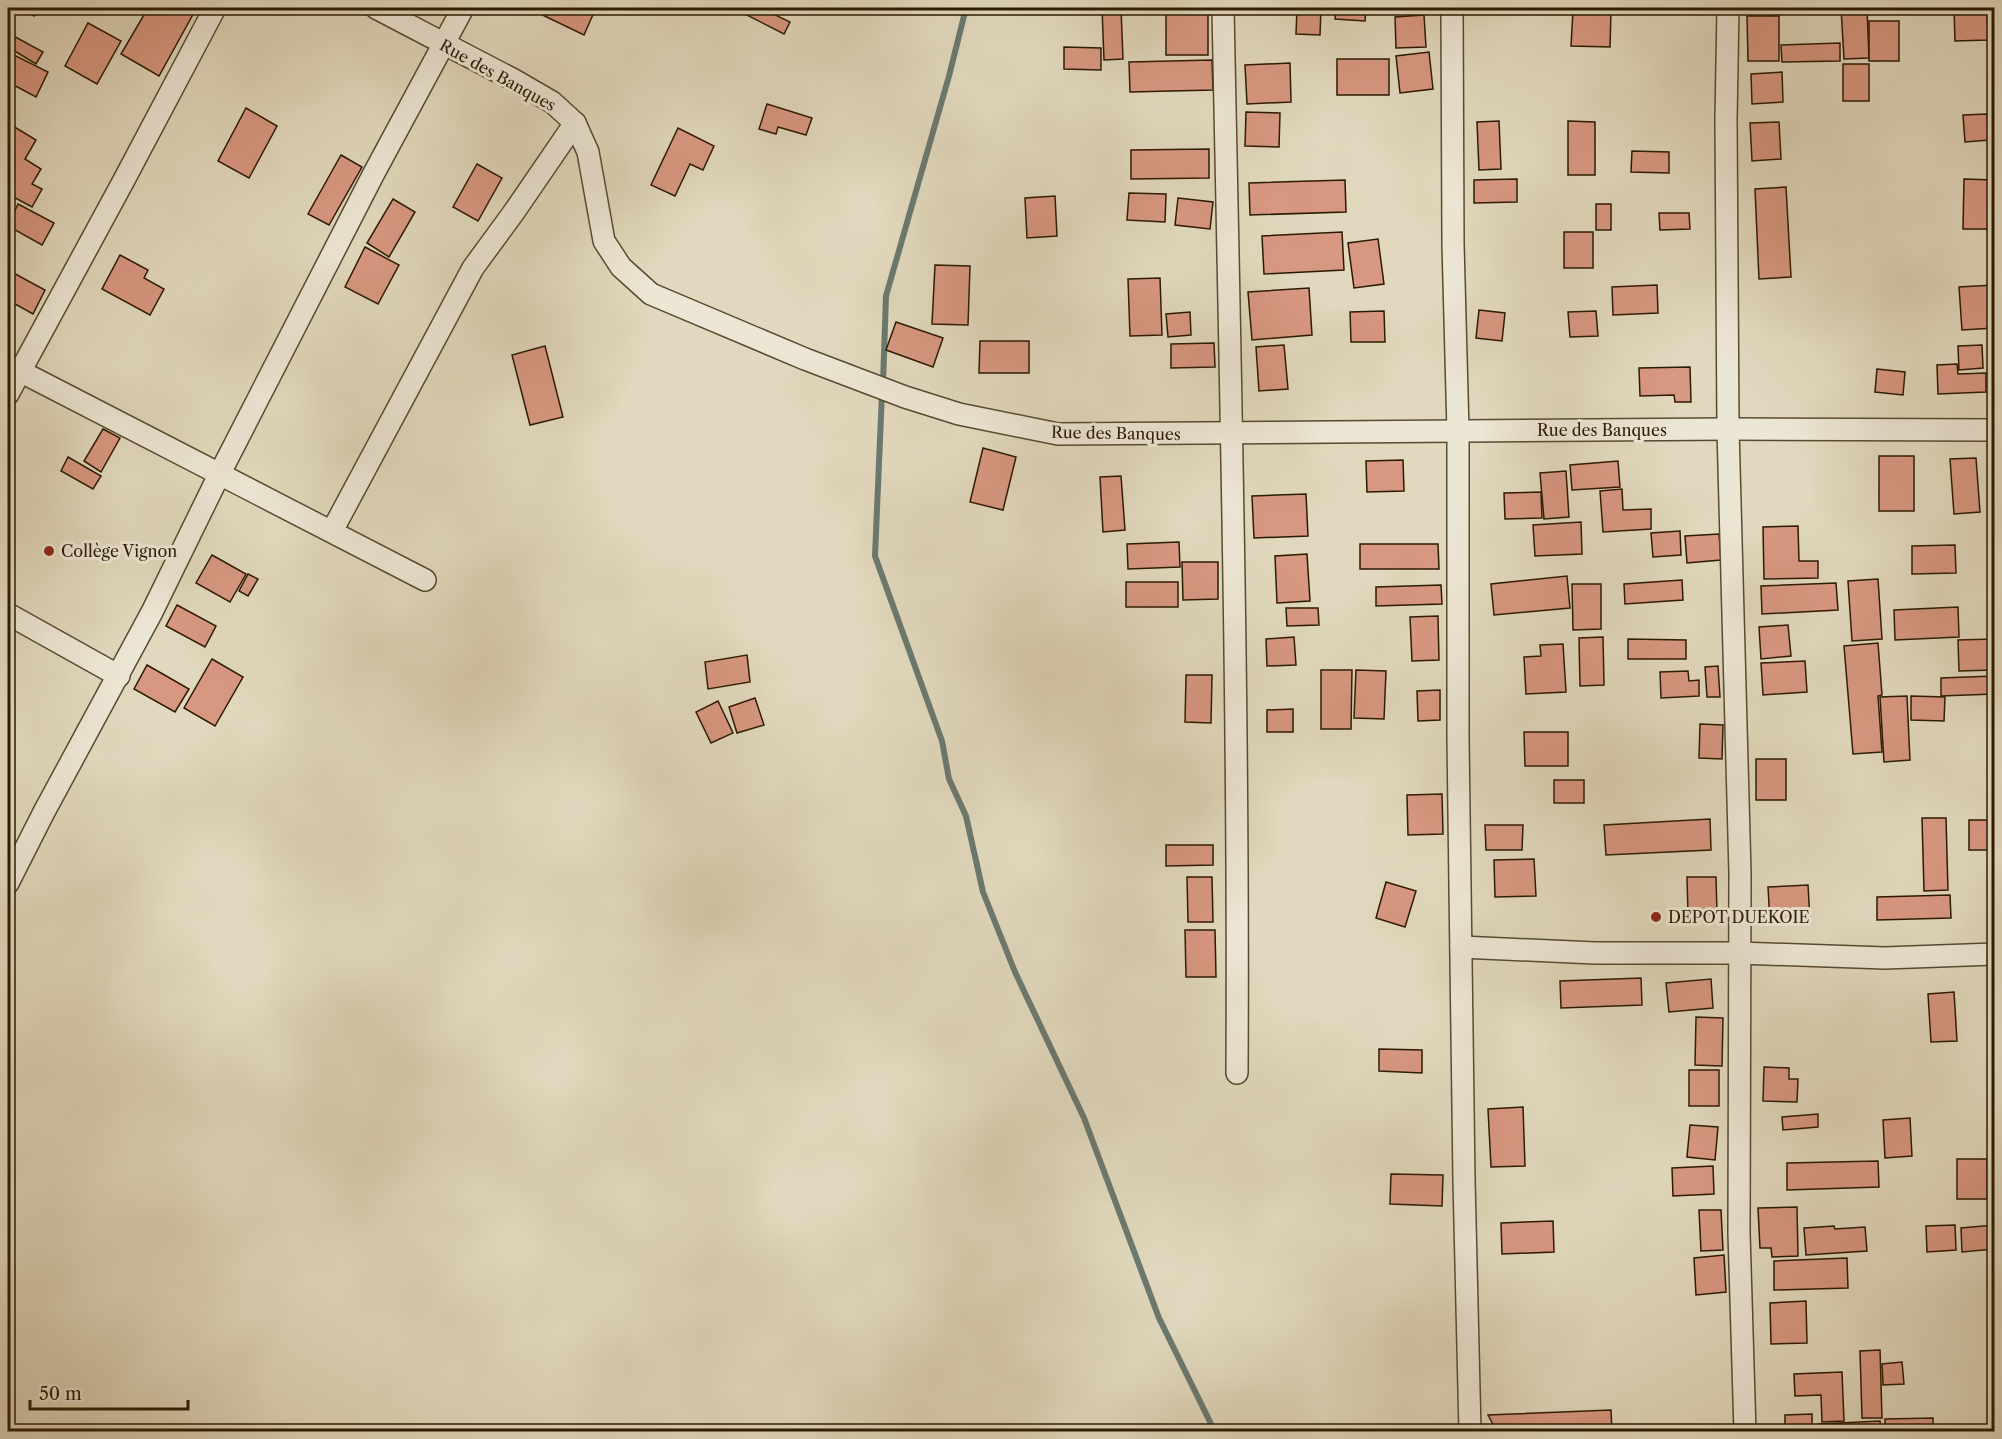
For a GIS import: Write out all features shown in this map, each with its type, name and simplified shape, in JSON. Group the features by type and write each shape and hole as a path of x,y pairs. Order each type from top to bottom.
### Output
{"street":[{"path":"8,393 14,369 124,180 215,8"},
{"name":"Rue des Banques","path":"376,8 514,80 552,102 575,123 588,152 604,240 621,267 651,294 804,359 905,397 959,414 1058,434 1728,429 1995,430"},
{"path":"8,883 83,739 119,676 219,475 442,44 463,8"},
{"path":"1223,8 1232,433 1238,937 1237,1073"},
{"path":"1452,8 1453,244 1458,431 1458,728 1470,1431"},
{"path":"1728,8 1726,119 1728,429 1740,873 1738,1233 1745,1431"},
{"path":"332,531 473,268 575,123"},
{"path":"14,369 425,580"},
{"path":"8,614 119,676"},
{"path":"1461,947 1595,953 1739,953 1885,958 1995,954"}],"building":[{"path":"20,8 39,8 34,16"},
{"path":"148,8 196,9 159,76 121,54"},
{"path":"528,8 589,8 595,10 584,35"},
{"path":"741,8 761,8 790,22 784,34 739,11"},
{"path":"1102,8 1121,8 1123,59 1104,60"},
{"path":"1166,8 1208,8 1208,55 1166,55"},
{"path":"1297,8 1321,8 1320,35 1296,34"},
{"path":"1336,8 1366,8 1365,21 1335,19"},
{"path":"1841,8 1867,8 1869,58 1844,59"},
{"path":"1954,8 1987,8 1988,40 1955,41"},
{"path":"1573,10 1611,12 1610,47 1571,46"},
{"path":"1424,15 1426,47 1396,48 1395,17"},
{"path":"1747,16 1779,16 1779,61 1748,61"},
{"path":"1869,21 1899,21 1899,61 1869,61"},
{"path":"88,23 121,41 97,84 65,66"},
{"path":"8,33 43,52 36,64 8,47"},
{"path":"1840,43 1840,61 1782,62 1781,45"},
{"path":"1064,47 1101,48 1101,70 1064,69"},
{"path":"8,52 48,72 36,97 8,82"},
{"path":"1429,52 1433,89 1400,93 1396,56"},
{"path":"1337,59 1389,59 1389,95 1337,95"},
{"path":"1212,60 1213,90 1130,92 1129,62"},
{"path":"1290,63 1291,102 1247,104 1245,65"},
{"path":"1843,64 1869,64 1869,101 1843,101"},
{"path":"1782,72 1783,102 1752,104 1751,74"},
{"path":"767,104 812,118 806,135 778,127 776,134 759,129"},
{"path":"246,108 277,126 249,178 218,161"},
{"path":"1246,112 1280,113 1279,147 1245,146"},
{"path":"1987,114 1989,140 1965,142 1963,115"},
{"path":"1499,121 1501,169 1479,170 1477,122"},
{"path":"1568,121 1595,122 1595,175 1568,175"},
{"path":"1779,122 1781,159 1752,161 1750,123"},
{"path":"8,123 36,140 25,159 41,169 32,184 42,189 32,207 8,194"},
{"path":"678,128 714,146 703,170 690,164 675,196 651,185"},
{"path":"1209,149 1209,178 1131,179 1131,150"},
{"path":"1632,151 1669,152 1669,173 1631,172"},
{"path":"341,155 362,167 329,225 308,214"},
{"path":"477,164 502,178 478,221 453,207"},
{"path":"1517,179 1517,202 1474,203 1474,180"},
{"path":"1964,179 1994,180 1994,229 1963,229"},
{"path":"1345,180 1346,212 1250,215 1249,183"},
{"path":"1786,187 1791,277 1759,279 1755,189"},
{"path":"1129,193 1166,194 1165,222 1127,220"},
{"path":"1055,196 1057,236 1027,238 1025,198"},
{"path":"1178,198 1213,202 1210,229 1175,225"},
{"path":"393,199 415,212 389,257 367,243"},
{"path":"18,204 54,223 42,245 8,226"},
{"path":"1596,204 1611,204 1611,230 1596,230"},
{"path":"1659,213 1689,213 1690,229 1660,230"},
{"path":"1342,232 1344,270 1264,274 1262,236"},
{"path":"1564,232 1593,232 1593,268 1564,268"},
{"path":"1378,239 1384,284 1354,288 1348,243"},
{"path":"365,247 399,265 378,304 345,287"},
{"path":"120,255 148,270 144,278 164,289 150,315 102,289"},
{"path":"935,265 970,266 968,325 932,324"},
{"path":"8,270 45,290 33,314 8,300"},
{"path":"1160,278 1162,335 1130,336 1128,279"},
{"path":"1657,285 1658,313 1613,315 1612,287"},
{"path":"1994,285 1994,328 1962,330 1959,287"},
{"path":"1309,288 1312,335 1252,340 1248,292"},
{"path":"1479,310 1505,313 1502,341 1476,338"},
{"path":"1384,311 1385,342 1351,342 1350,312"},
{"path":"1596,311 1598,336 1570,337 1568,312"},
{"path":"1190,312 1191,335 1168,337 1166,314"},
{"path":"896,322 943,338 933,367 886,350"},
{"path":"980,341 1029,341 1029,373 979,373"},
{"path":"1214,343 1215,367 1171,368 1171,344"},
{"path":"1284,345 1288,389 1259,391 1256,347"},
{"path":"1982,345 1983,368 1959,370 1958,346"},
{"path":"545,346 563,417 530,425 512,355"},
{"path":"1957,364 1958,374 1986,373 1986,392 1938,394 1937,365"},
{"path":"1690,367 1691,402 1675,402 1674,395 1640,396 1639,368"},
{"path":"1877,369 1905,372 1903,395 1875,392"},
{"path":"103,429 120,438 101,472 84,461"},
{"path":"983,448 1016,457 1003,510 970,502"},
{"path":"1879,456 1914,456 1914,511 1879,511"},
{"path":"68,457 101,476 93,489 61,471"},
{"path":"1976,458 1980,512 1954,514 1950,459"},
{"path":"1403,460 1404,491 1367,492 1366,461"},
{"path":"1618,461 1620,487 1572,490 1570,465"},
{"path":"1566,471 1569,517 1544,519 1540,473"},
{"path":"1121,476 1125,530 1103,532 1100,477"},
{"path":"1622,489 1623,510 1651,509 1651,529 1603,532 1600,491"},
{"path":"1541,492 1542,518 1505,519 1504,493"},
{"path":"1306,494 1308,536 1254,538 1252,496"},
{"path":"1581,522 1582,554 1535,556 1533,525"},
{"path":"1798,526 1799,561 1818,561 1818,578 1764,579 1763,527"},
{"path":"1680,531 1681,555 1653,557 1651,533"},
{"path":"1719,534 1721,560 1687,563 1685,536"},
{"path":"1179,542 1180,567 1128,569 1127,544"},
{"path":"1360,544 1438,544 1439,569 1360,569"},
{"path":"1955,545 1956,573 1912,574 1912,546"},
{"path":"1307,554 1310,601 1277,603 1275,556"},
{"path":"212,555 246,574 230,602 196,583"},
{"path":"1182,562 1218,562 1218,599 1183,600"},
{"path":"248,574 258,579 248,596 239,591"},
{"path":"1567,576 1570,608 1494,615 1491,584"},
{"path":"1878,579 1882,639 1852,641 1848,581"},
{"path":"1682,580 1683,600 1625,604 1624,584"},
{"path":"1126,582 1178,582 1178,607 1126,607"},
{"path":"1836,583 1838,610 1762,614 1761,586"},
{"path":"1572,584 1601,584 1601,629 1573,630"},
{"path":"1441,585 1442,604 1376,606 1376,587"},
{"path":"177,605 216,626 205,647 166,626"},
{"path":"1958,607 1959,637 1895,640 1894,610"},
{"path":"1286,608 1318,608 1319,625 1287,626"},
{"path":"1438,616 1439,660 1412,661 1410,617"},
{"path":"1788,625 1791,656 1761,659 1759,627"},
{"path":"1294,637 1296,665 1267,666 1266,639"},
{"path":"1603,637 1604,685 1580,686 1579,638"},
{"path":"1628,639 1686,640 1686,659 1628,659"},
{"path":"1994,639 1994,670 1959,671 1958,640"},
{"path":"1878,643 1882,695 1878,696 1882,752 1853,754 1844,646"},
{"path":"1563,644 1566,692 1526,694 1524,657 1541,656 1540,645"},
{"path":"747,655 750,682 708,689 705,662"},
{"path":"212,659 243,677 215,726 184,708"},
{"path":"1805,661 1807,692 1763,695 1761,663"},
{"path":"147,665 189,689 175,712 134,689"},
{"path":"1718,666 1720,697 1707,697 1705,667"},
{"path":"1321,670 1352,670 1351,729 1321,729"},
{"path":"1356,670 1386,671 1384,719 1354,718"},
{"path":"1688,671 1689,681 1699,680 1699,696 1661,698 1660,672"},
{"path":"1186,675 1212,675 1211,723 1185,722"},
{"path":"1994,676 1994,694 1941,696 1941,678"},
{"path":"1440,690 1440,720 1418,721 1417,691"},
{"path":"1907,696 1910,760 1884,762 1880,697"},
{"path":"1911,696 1945,697 1944,721 1911,720"},
{"path":"755,698 764,725 737,733 729,707"},
{"path":"718,701 733,733 711,743 696,712"},
{"path":"1293,709 1293,732 1267,732 1267,710"},
{"path":"1700,724 1723,725 1722,759 1699,758"},
{"path":"1524,732 1568,732 1568,766 1525,766"},
{"path":"1756,759 1786,759 1786,800 1756,800"},
{"path":"1554,780 1584,780 1584,803 1554,803"},
{"path":"1442,794 1443,834 1408,835 1407,795"},
{"path":"1922,818 1946,818 1948,890 1924,891"},
{"path":"1710,819 1711,850 1606,855 1604,825"},
{"path":"1969,820 1994,820 1994,850 1969,850"},
{"path":"1485,825 1523,825 1522,850 1486,850"},
{"path":"1166,845 1213,845 1213,865 1166,866"},
{"path":"1534,859 1536,896 1495,897 1494,860"},
{"path":"1187,877 1212,877 1213,922 1188,922"},
{"path":"1687,877 1716,877 1717,914 1688,915"},
{"path":"1386,882 1416,891 1405,927 1376,918"},
{"path":"1808,885 1810,920 1770,923 1768,887"},
{"path":"1950,895 1951,918 1877,920 1877,897"},
{"path":"1185,930 1215,930 1216,977 1186,977"},
{"path":"1641,978 1642,1005 1561,1008 1560,981"},
{"path":"1711,979 1713,1008 1669,1012 1666,983"},
{"path":"1954,992 1957,1041 1931,1042 1928,994"},
{"path":"1696,1017 1723,1018 1722,1066 1695,1065"},
{"path":"1379,1049 1422,1050 1422,1073 1379,1071"},
{"path":"1764,1067 1789,1068 1789,1079 1798,1079 1797,1102 1763,1101"},
{"path":"1689,1070 1719,1070 1719,1106 1689,1106"},
{"path":"1523,1107 1525,1166 1491,1167 1488,1109"},
{"path":"1818,1114 1818,1127 1783,1130 1782,1117"},
{"path":"1910,1118 1912,1156 1885,1158 1883,1120"},
{"path":"1690,1125 1718,1127 1715,1160 1687,1157"},
{"path":"1957,1159 1987,1159 1987,1199 1957,1199"},
{"path":"1878,1161 1879,1187 1787,1190 1787,1163"},
{"path":"1713,1166 1714,1194 1673,1196 1672,1168"},
{"path":"1391,1174 1443,1175 1442,1206 1390,1204"},
{"path":"1797,1207 1798,1256 1772,1257 1771,1248 1760,1248 1758,1208"},
{"path":"1699,1210 1721,1210 1723,1250 1701,1251"},
{"path":"1553,1221 1554,1252 1502,1254 1501,1223"},
{"path":"1955,1225 1956,1250 1927,1252 1926,1226"},
{"path":"1994,1225 1994,1249 1962,1252 1961,1228"},
{"path":"1834,1226 1835,1229 1865,1227 1867,1251 1806,1255 1804,1228"},
{"path":"1724,1255 1726,1292 1696,1295 1694,1258"},
{"path":"1847,1258 1848,1288 1774,1290 1774,1261"},
{"path":"1806,1301 1807,1343 1771,1344 1770,1303"},
{"path":"1880,1350 1882,1418 1862,1418 1860,1351"},
{"path":"1902,1362 1904,1384 1883,1385 1882,1364"},
{"path":"1842,1372 1844,1421 1822,1422 1821,1395 1795,1396 1794,1374"},
{"path":"1611,1410 1612,1432 1497,1432 1488,1415"},
{"path":"1812,1414 1812,1432 1785,1432 1785,1415"},
{"path":"1933,1418 1933,1432 1885,1432 1885,1419"},
{"path":"1880,1421 1881,1432 1819,1432 1819,1424"}],"waterway":[{"path":"883,383 886,296 949,76 966,8"},
{"path":"882,393 875,556 942,741 949,779 966,816 983,892 1015,972 1084,1118 1159,1318 1215,1432"}],"place":[{"name":"Collège Vignon","path":"49,551"},
{"name":"DEPOT DUEKOIE","path":"1656,917"}]}
